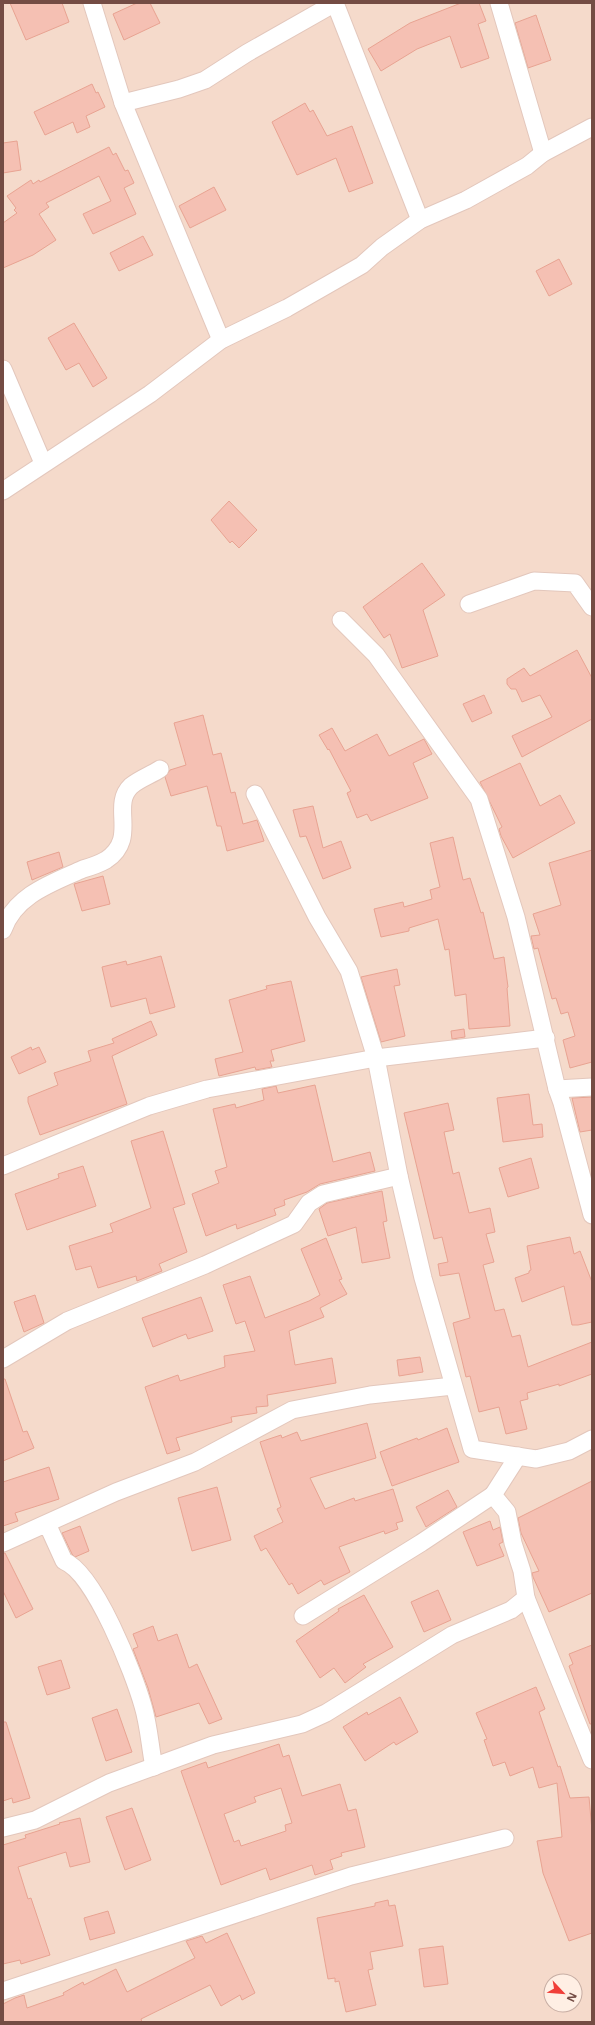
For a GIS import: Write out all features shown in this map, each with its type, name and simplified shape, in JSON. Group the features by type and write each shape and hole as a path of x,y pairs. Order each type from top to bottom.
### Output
{"street":[{"path":"92,3 123,103 221,340"},
{"path":"123,103 179,89 205,80 247,53 335,3 420,220"},
{"path":"499,3 543,153"},
{"path":"3,491 43,463 150,394 221,340 287,308 362,265 382,247 420,220 466,200 528,166 543,153 592,127"},
{"path":"3,369 43,463"},
{"path":"469,604 534,581 575,583 592,607"},
{"path":"341,620 376,655 479,799 516,917 557,1089 592,1215"},
{"path":"3,930 6,922 22,901 44,886 106,860 120,846 124,832 123,801 131,787 160,769"},
{"path":"255,794 317,917 349,971 376,1058 399,1176 423,1278 472,1450 536,1458 563,1452 592,1439"},
{"path":"3,1166 149,1106 207,1089 376,1058 546,1038"},
{"path":"557,1089 592,1087"},
{"path":"3,1359 67,1321 205,1264 294,1224 309,1203 323,1194 399,1176"},
{"path":"3,1543 116,1492 195,1462 292,1410 370,1395 453,1386"},
{"path":"303,1616 421,1543 493,1495 518,1456"},
{"path":"493,1495 507,1512 513,1543 522,1571 526,1598 592,1760"},
{"path":"42,1526 49,1528 64,1562 71,1564 90,1587 120,1644 143,1707 154,1767"},
{"path":"3,1828 35,1820 110,1783 213,1745 302,1724 326,1713 452,1635 512,1610 526,1598"},
{"path":"3,1991 351,1876 505,1838"}],"shaded area":[{"path":"3,3 592,3 592,2022 3,2022"}],"building":[{"path":"10,3 62,3 69,22 26,40"},
{"path":"137,3 150,3 160,23 124,40 113,14"},
{"path":"461,3 479,3 486,21 478,24 489,58 461,68 450,36 417,49 381,71 368,49 410,23"},
{"path":"536,15 551,60 528,68 515,23"},
{"path":"92,84 96,93 98,92 105,107 86,116 90,127 77,133 73,122 45,135 34,112"},
{"path":"305,103 310,112 313,110 327,136 352,126 373,183 349,192 336,158 297,175 272,122"},
{"path":"17,141 21,170 3,173 3,143"},
{"path":"109,147 113,155 116,153 125,171 128,170 134,183 124,188 136,214 93,234 83,214 111,201 99,176 46,203 49,207 39,214 56,240 33,255 3,268 3,223 17,213 14,210 16,208 7,196 31,180 33,184 39,180 40,182"},
{"path":"214,187 226,210 190,228 179,206"},
{"path":"143,236 153,255 119,271 110,253"},
{"path":"559,259 572,284 549,296 536,271"},
{"path":"74,323 107,378 93,387 79,363 66,370 48,338"},
{"path":"229,501 257,530 239,548 232,541 230,543 211,520"},
{"path":"422,563 445,595 423,610 438,656 402,668 390,634 384,638 363,607"},
{"path":"577,650 592,678 592,719 522,757 512,736 552,717 540,695 522,702 516,689 511,689 507,684 507,679 524,668 530,676"},
{"path":"484,695 492,713 472,722 463,704"},
{"path":"203,715 213,755 221,753 231,793 235,792 243,824 257,820 264,841 227,851 221,826 217,826 207,786 171,796 165,777 170,770 186,765 174,723"},
{"path":"332,728 345,751 377,734 389,756 424,739 432,754 413,763 428,798 371,821 367,814 357,818 347,793 351,791 329,749 328,750 319,735"},
{"path":"520,763 540,806 560,795 575,823 513,858 501,836 499,829 502,827 480,782"},
{"path":"313,806 323,848 341,841 351,868 323,879 306,836 300,837 293,810"},
{"path":"453,837 463,880 470,878 481,913 483,912 494,959 504,957 508,987 510,1026 469,1029 466,994 455,996 449,949 445,950 438,919 409,928 409,931 381,937 374,909 403,902 404,907 432,899 430,890 440,887 430,843"},
{"path":"592,850 592,1062 570,1068 563,1040 575,1036 568,1012 561,1014 556,998 552,999 538,948 534,949 531,936 540,935 533,914 561,905 549,863"},
{"path":"59,852 63,867 32,880 27,862"},
{"path":"103,876 110,904 82,911 74,884"},
{"path":"161,956 175,1007 150,1014 146,998 111,1007 102,967 126,961 127,965"},
{"path":"397,969 400,985 394,986 405,1036 381,1042 361,977"},
{"path":"291,981 305,1041 271,1050 274,1061 270,1061 272,1067 256,1070 255,1067 219,1076 215,1059 243,1052 229,1000 267,989 266,986"},
{"path":"151,1021 157,1035 112,1056 127,1104 40,1135 28,1102 28,1097 58,1085 54,1073 91,1061 88,1051 114,1043 112,1039"},
{"path":"464,1029 465,1037 452,1039 451,1031"},
{"path":"31,1047 32,1050 39,1047 46,1062 19,1074 11,1057"},
{"path":"315,1085 333,1162 370,1152 375,1171 320,1184 307,1192 284,1200 285,1205 274,1209 276,1215 237,1229 236,1224 206,1236 192,1194 219,1183 215,1171 227,1167 213,1109 235,1104 236,1108 264,1100 262,1089 276,1086 278,1093"},
{"path":"529,1094 533,1125 542,1124 543,1137 503,1142 497,1098"},
{"path":"592,1097 592,1130 580,1132 572,1098"},
{"path":"448,1103 454,1130 444,1132 453,1174 459,1172 469,1213 490,1208 495,1232 486,1234 494,1262 483,1265 495,1311 504,1309 512,1337 520,1335 528,1367 592,1342 592,1374 559,1386 559,1384 527,1393 528,1399 520,1401 527,1429 506,1434 499,1407 479,1412 470,1376 466,1377 453,1323 470,1318 459,1273 440,1276 438,1264 448,1262 442,1237 434,1239 404,1113"},
{"path":"163,1131 185,1204 173,1208 187,1252 159,1264 162,1271 137,1281 136,1276 98,1288 91,1266 76,1270 69,1246 113,1232 110,1224 151,1208 131,1141"},
{"path":"531,1158 539,1188 508,1197 499,1168"},
{"path":"83,1166 96,1206 27,1230 15,1194 59,1178 58,1174"},
{"path":"382,1191 387,1221 383,1222 390,1258 362,1263 356,1227 328,1236 319,1209 327,1203"},
{"path":"570,1237 574,1254 580,1251 592,1282 592,1322 578,1325 572,1325 564,1286 522,1302 515,1278 529,1273 531,1270 527,1246"},
{"path":"326,1238 342,1279 339,1280 347,1294 320,1308 324,1317 289,1331 295,1365 332,1358 336,1383 267,1395 268,1406 256,1407 257,1413 231,1417 232,1422 176,1438 180,1450 167,1454 145,1387 178,1375 180,1381 225,1367 224,1356 255,1351 245,1321 236,1324 223,1285 250,1276 265,1318 309,1301 320,1295 301,1249"},
{"path":"35,1295 44,1323 24,1332 14,1302"},
{"path":"201,1297 213,1331 188,1339 186,1334 153,1347 142,1318"},
{"path":"420,1357 423,1372 399,1376 397,1360"},
{"path":"3,1379 5,1379 23,1432 27,1431 34,1448 3,1461"},
{"path":"367,1423 376,1458 310,1478 325,1509 354,1498 355,1501 393,1489 403,1521 396,1523 398,1529 385,1534 384,1531 339,1547 350,1572 324,1585 321,1580 298,1594 292,1583 289,1585 266,1548 261,1551 254,1536 283,1522 277,1509 281,1507 260,1442 281,1435 282,1438 297,1432 301,1441"},
{"path":"447,1428 459,1462 392,1486 380,1452 417,1438 418,1440"},
{"path":"49,1467 59,1499 15,1513 18,1521 3,1526 3,1482"},
{"path":"592,1481 592,1593 549,1612 533,1577 532,1573 539,1571 521,1533 518,1518"},
{"path":"217,1487 231,1540 192,1551 178,1498"},
{"path":"448,1490 457,1507 426,1527 416,1507"},
{"path":"490,1521 493,1530 500,1527 503,1542 499,1544 504,1556 477,1566 463,1532"},
{"path":"80,1526 89,1551 75,1557 72,1554 62,1533"},
{"path":"3,1553 5,1553 33,1609 16,1618 3,1591"},
{"path":"438,1590 451,1620 424,1632 411,1602"},
{"path":"364,1595 393,1647 363,1664 366,1667 345,1683 334,1668 320,1678 296,1641 339,1611 338,1609"},
{"path":"153,1626 158,1641 177,1634 189,1668 197,1664 222,1719 209,1724 199,1703 156,1717 148,1688 133,1649 138,1647 133,1634"},
{"path":"592,1645 592,1724 590,1724 569,1666 573,1664 569,1654"},
{"path":"61,1660 70,1688 47,1695 38,1667"},
{"path":"536,1687 545,1709 539,1712 558,1767 560,1766 570,1798 589,1797 592,1831 592,1933 569,1941 543,1873 537,1841 562,1837 557,1783 539,1788 533,1767 510,1776 505,1762 493,1766 484,1740 487,1739 476,1713"},
{"path":"400,1697 418,1732 396,1745 394,1742 365,1761 343,1727 367,1712 368,1715"},
{"path":"117,1709 132,1752 106,1761 92,1718"},
{"path":"3,1722 6,1722 30,1798 13,1803 12,1798 3,1801"},
{"path":"279,1744 283,1757 289,1755 302,1796 340,1784 348,1811 356,1809 365,1847 341,1853 342,1856 330,1860 333,1869 315,1875 312,1865 270,1880 266,1868 221,1885 181,1771 206,1762 208,1768","holes":["281,1788 292,1823 285,1825 286,1831 241,1846 239,1840 234,1842 224,1814 256,1802 254,1797"]},
{"path":"132,1808 151,1860 125,1870 106,1817"},
{"path":"80,1818 90,1862 70,1867 66,1852 18,1867 28,1899 31,1898 50,1955 21,1964 20,1960 3,1964 3,1845 26,1838 25,1835 60,1824 59,1823"},
{"path":"388,1900 389,1906 395,1905 403,1946 370,1952 373,1969 368,1970 376,2005 346,2012 339,1981 335,1982 335,1978 328,1979 317,1918 375,1906 375,1903"},
{"path":"108,1911 115,1933 90,1940 84,1918"},
{"path":"227,1933 255,1993 242,2000 240,1995 221,2006 210,1985 141,2019 142,2022 3,2022 3,2004 15,1998 24,1995 27,2008 64,1995 63,1993 83,1982 84,1985 116,1969 127,1992 195,1958 186,1941 202,1936 206,1943"},
{"path":"443,1946 448,1984 424,1987 419,1949"}]}
